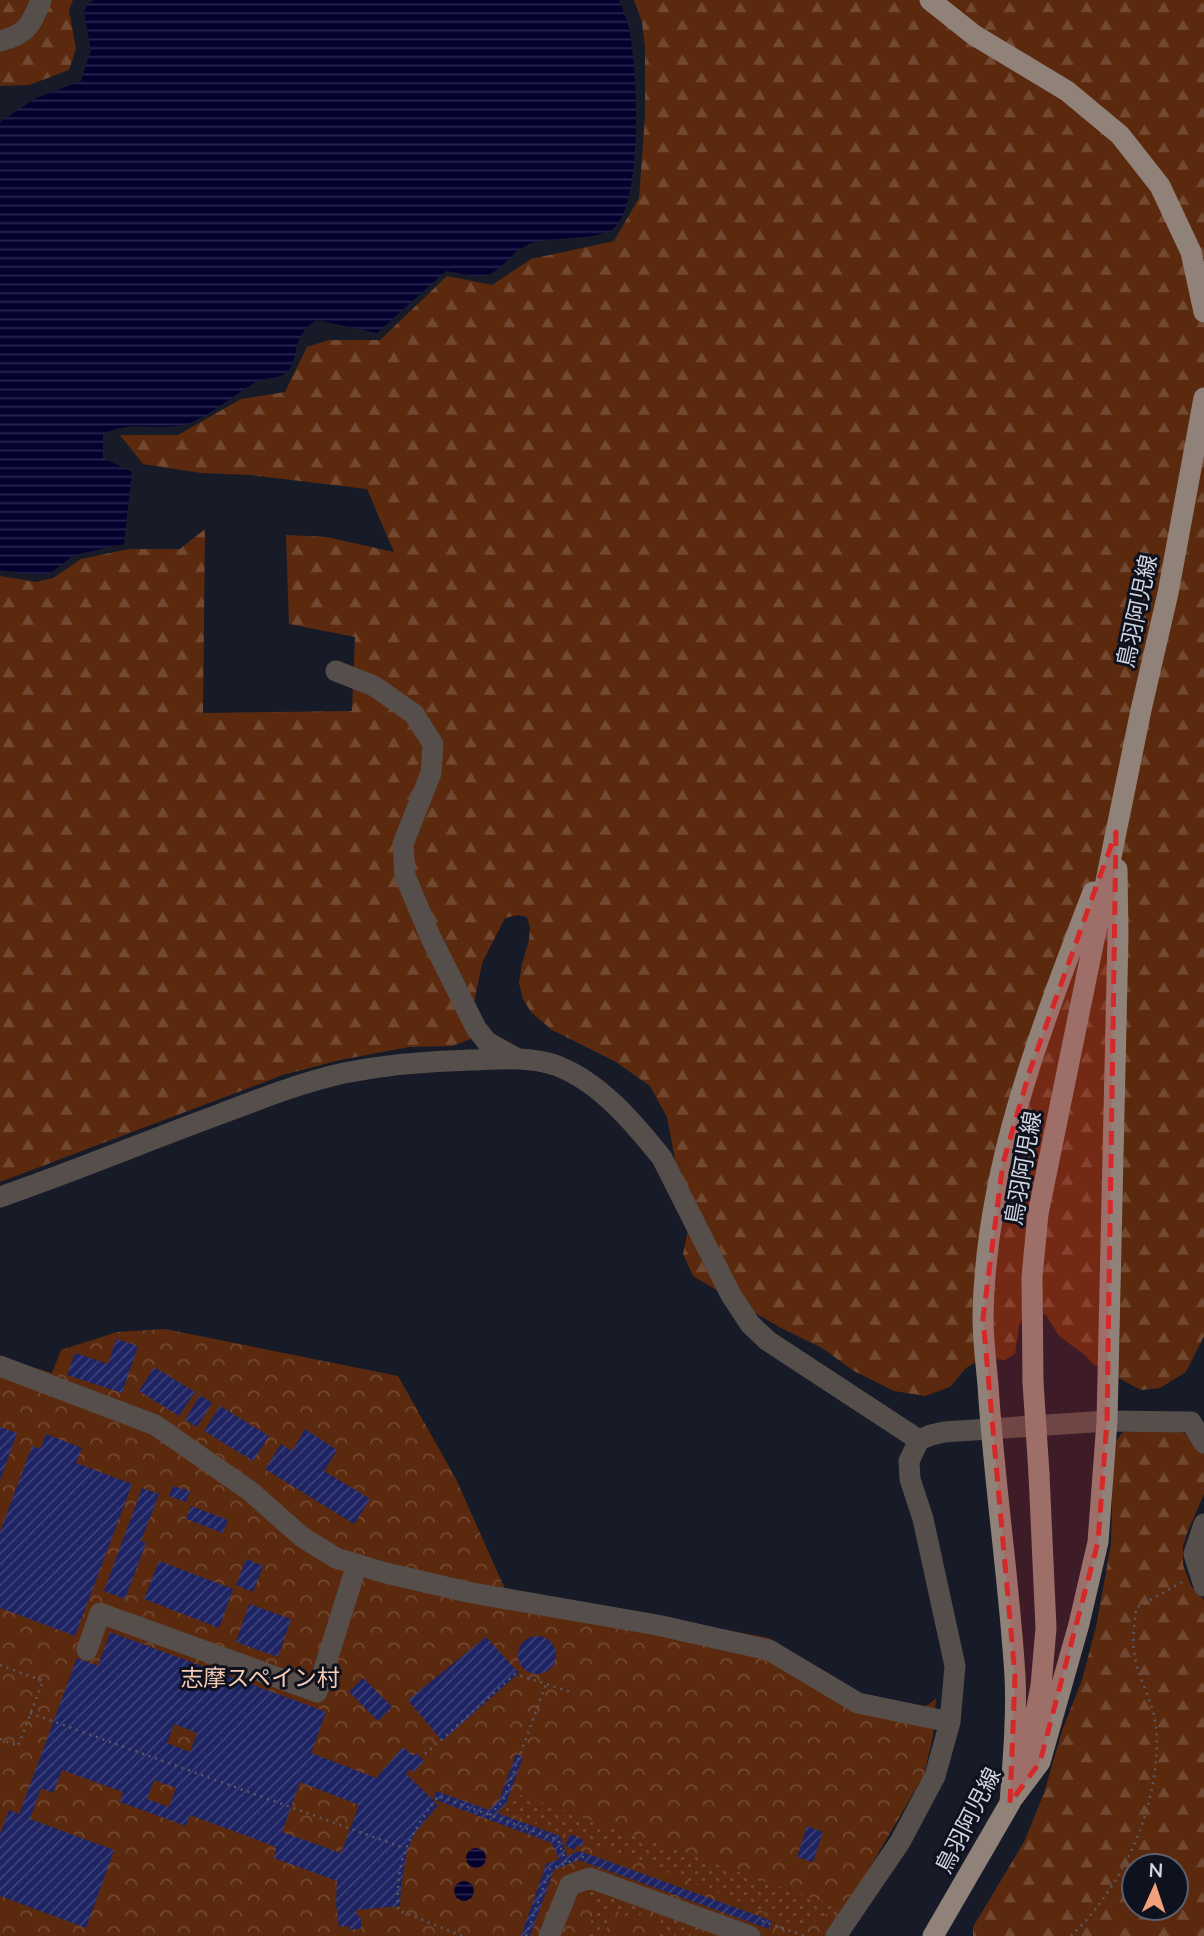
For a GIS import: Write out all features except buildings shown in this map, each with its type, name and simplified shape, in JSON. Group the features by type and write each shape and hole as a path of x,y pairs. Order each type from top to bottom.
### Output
{"main road":[{"path":"930,0 974,35 1068,90 1119,135 1160,186 1191,252 1204,312"},
{"name":"鳥羽阿児線","path":"936,1934 1010,1803 1030,1748 1041,1686 1046,1628 1033,1382 1032,1278 1038,1213 1141,710 1168,593 1204,398"},
{"path":"1010,1803 1040,1762 1079,1624 1098,1542 1107,1421 1118,936 1116,832"},
{"path":"1010,1803 1015,1676 990,1429 983,1318 987,1258 1003,1163 1034,1057 1116,832"}],"street":[{"path":"0,41 17,37 26,31 41,0"},
{"path":"336,671 374,686 414,714 433,744 431,773 403,844 405,876 476,1028 487,1042 518,1059"},
{"path":"0,1197 264,1098 343,1073 425,1063 518,1059 542,1061 558,1066 587,1083 619,1109 662,1158 731,1295 750,1324 768,1341 919,1440"},
{"path":"0,1366 155,1425 250,1491 302,1537 336,1558 467,1592 657,1625 769,1650 858,1703 950,1723"},
{"path":"836,1936 906,1831 935,1776 950,1723 955,1666 923,1519 909,1479 909,1461 919,1440 944,1432 1107,1421 1191,1422 1204,1443"},
{"path":"1201,1579 1194,1554 1204,1524"},
{"path":"87,1650 100,1613 317,1692 357,1564"},
{"path":"550,1936 570,1885 590,1878 750,1936"}],"path":[{"path":"1071,1936 1083,1925 1119,1876 1140,1828 1154,1781 1156,1729 1152,1703 1134,1652 1136,1608 1201,1579"},
{"path":"0,1665 43,1681 18,1746 0,1739"},
{"path":"425,1754 515,1674 571,1692"},
{"path":"490,1815 503,1801 546,1683"},
{"path":"30,1713 404,1848"},
{"path":"462,1936 398,1910 397,1889 404,1848 438,1796 558,1840 566,1862"}],"highlighted area":[{"path":"1116,832 1107,1421 1098,1542 1040,1762 1010,1803 1015,1676 983,1318 1003,1163 1030,1070"}],"green space":[{"path":"0,0 73,0 69,10 76,49 69,70 29,85 0,86"},
{"path":"634,0 1204,0 1204,1336 1186,1372 1160,1388 1141,1390 1094,1365 1059,1336 1046,1315 1036,1311 1024,1315 1019,1326 1015,1354 1005,1360 983,1358 966,1368 950,1387 925,1396 894,1391 854,1371 822,1348 781,1328 693,1276 683,1254 688,1230 667,1117 650,1086 616,1062 552,1030 531,1012 523,999 519,983 530,928 527,917 518,915 505,918 482,963 470,1023 475,1034 471,1039 452,1046 409,1047 340,1060 283,1075 0,1182 0,576 36,582 53,578 81,559 129,549 180,549 205,529 203,713 352,711 355,637 289,624 286,535 327,537 394,552 367,489 250,475 201,473 143,464 120,435 178,435 241,399 285,392 307,347 329,340 380,340 447,276 492,285 531,259 614,241 639,198 645,117 645,48 642,22"},
{"name":"志摩スペイン村","path":"165,1329 398,1376 456,1479 505,1589 769,1638 856,1694 906,1709 928,1705 936,1698 933,1736 924,1775 852,1898 825,1936 0,1936 0,1357 52,1373 61,1350 117,1332"},
{"path":"1164,1429 1184,1433 1204,1452 1204,1494 1187,1533 1183,1547 1183,1565 1191,1586 1204,1600 1204,1936 973,1936 973,1927 1024,1842 1044,1793 1062,1731 1082,1680 1096,1627 1111,1544 1116,1441 1123,1432"},
{"path":"517,1794 838,1907 809,1926 797,1926 651,1865 504,1812"},
{"path":"592,1888 639,1906 643,1911 639,1917 613,1910 604,1936 586,1936 596,1906 588,1903"},
{"path":"664,1913 700,1927 696,1936 655,1936"}],"shaded area":[{"path":"95,0 619,0 628,25 636,99 634,163 630,192 623,215 613,229 606,233 535,242 520,249 490,274 482,276 446,271 377,333 317,320 302,334 294,361 283,375 256,382 190,423 172,427 123,428 103,434 103,458 132,472 124,544 74,555 51,573 38,575 0,570 0,122 36,98 81,81 91,50 84,12 88,3"},
{"path":"476,1848 483,1851 486,1858 483,1865 476,1868 469,1865 466,1858 469,1851"},
{"path":"464,1881 471,1884 474,1891 471,1898 464,1901 457,1898 454,1891 457,1884"}]}
